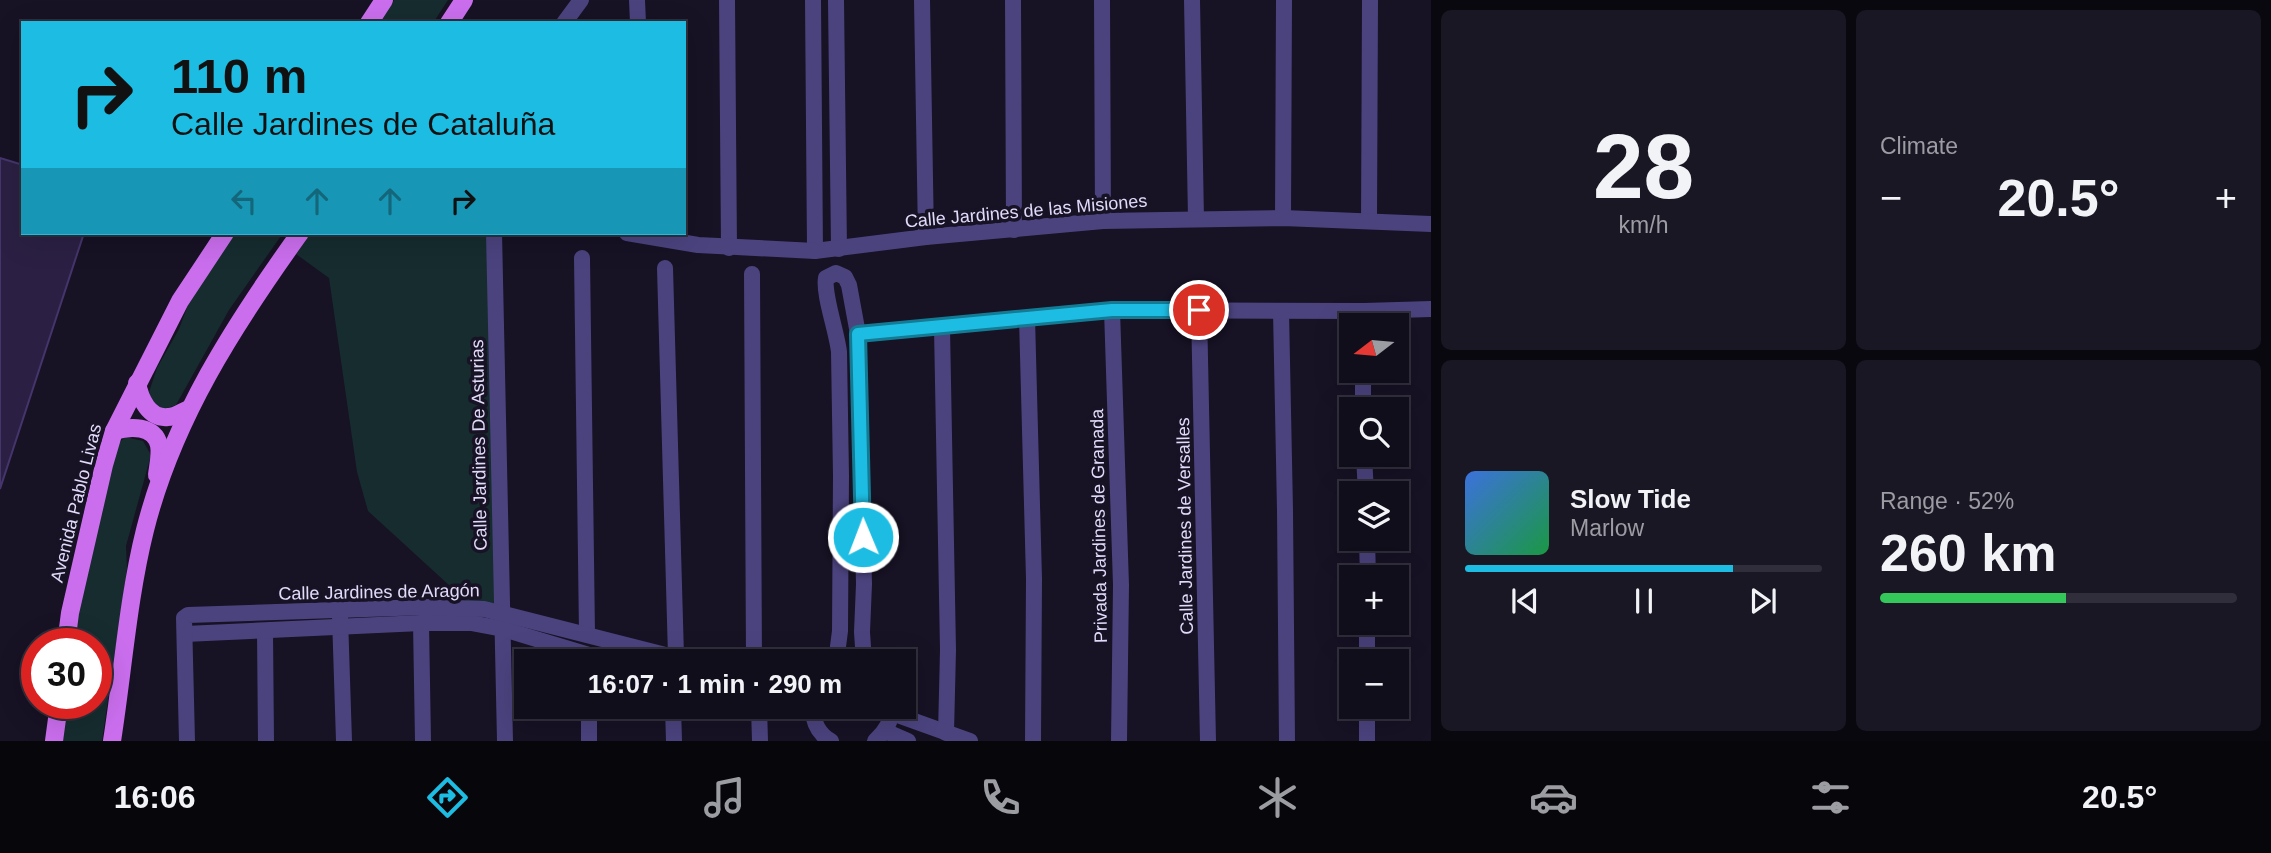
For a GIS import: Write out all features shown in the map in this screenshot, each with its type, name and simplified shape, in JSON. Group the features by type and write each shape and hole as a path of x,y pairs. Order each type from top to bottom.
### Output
{"main road":[{"path":"370,21 384,0"},
{"path":"450,21 464,0"},
{"name":"Avenida Pablo Livas","path":"69,628 114,430 180,301 224,235"},
{"path":"112,741 145,531 156,492 189,408 229,335 299,235"},
{"path":"137,383 139,397 146,408 158,416 169,418 189,408"},
{"path":"114,430 139,427 152,433 159,446 156,492"},
{"path":"54,741 57,719"}],"street":[{"path":"565,21 581,0"},
{"path":"637,0 638,21"},
{"path":"727,0 729,248"},
{"path":"813,0 815,251"},
{"path":"836,0 839,249"},
{"path":"922,0 926,237"},
{"path":"1013,0 1014,230"},
{"path":"1102,0 1103,221"},
{"path":"1192,0 1196,219"},
{"path":"1283,218 1284,0"},
{"path":"1369,221 1370,0"},
{"name":"Calle Jardines de las Misiones","path":"644,235 729,248 815,251 926,237 1103,221 1283,218 1431,224"},
{"name":"Calle Jardines De Asturias","path":"494,235 505,741"},
{"path":"582,258 587,634"},
{"path":"665,268 676,649"},
{"path":"838,649 840,631 840,380 837,335 825,278 830,274 840,273 847,279 858,334 863,649"},
{"path":"752,274 754,649"},
{"path":"1401,313 1431,309"},
{"path":"858,334 1112,310 1281,311 1339,316"},
{"name":"Privada Jardines de Granada","path":"1112,310 1121,585 1119,741"},
{"name":"Calle Jardines de Versalles","path":"1199,310 1208,741"},
{"path":"1281,311 1286,510 1287,741"},
{"path":"1027,317 1034,579 1033,741"},
{"path":"942,328 948,650 946,733"},
{"name":"Calle Jardines de Aragón","path":"562,649 503,629 471,623 185,634 185,617 425,607 484,609 648,649"},
{"path":"340,611 344,741"},
{"path":"421,623 423,741"},
{"path":"265,632 266,741"},
{"path":"185,634 187,741"},
{"path":"589,719 589,741"},
{"path":"673,719 674,741"},
{"path":"760,719 760,741"},
{"path":"813,719 819,731 831,741"},
{"path":"888,719 880,736 908,741"},
{"path":"913,719 970,741"},
{"path":"1367,719 1367,741"}],"green space":[{"path":"394,0 448,0 434,21 379,21"},
{"path":"229,235 282,235 229,310 176,405 161,410 150,399 149,392 157,368 179,329 188,305"},
{"path":"310,235 494,235 502,612 474,608 368,511 357,472 329,278 296,254"},
{"path":"125,437 143,441 151,455 126,546 127,569 112,672 112,628 75,628 87,556 118,444"},
{"path":"64,719 105,719 102,741 62,741"}],"building":[{"path":"0,158 21,164 21,235 83,235 0,489"}],"route":[{"path":"863,537 858,334 1112,310 1199,310"}]}
